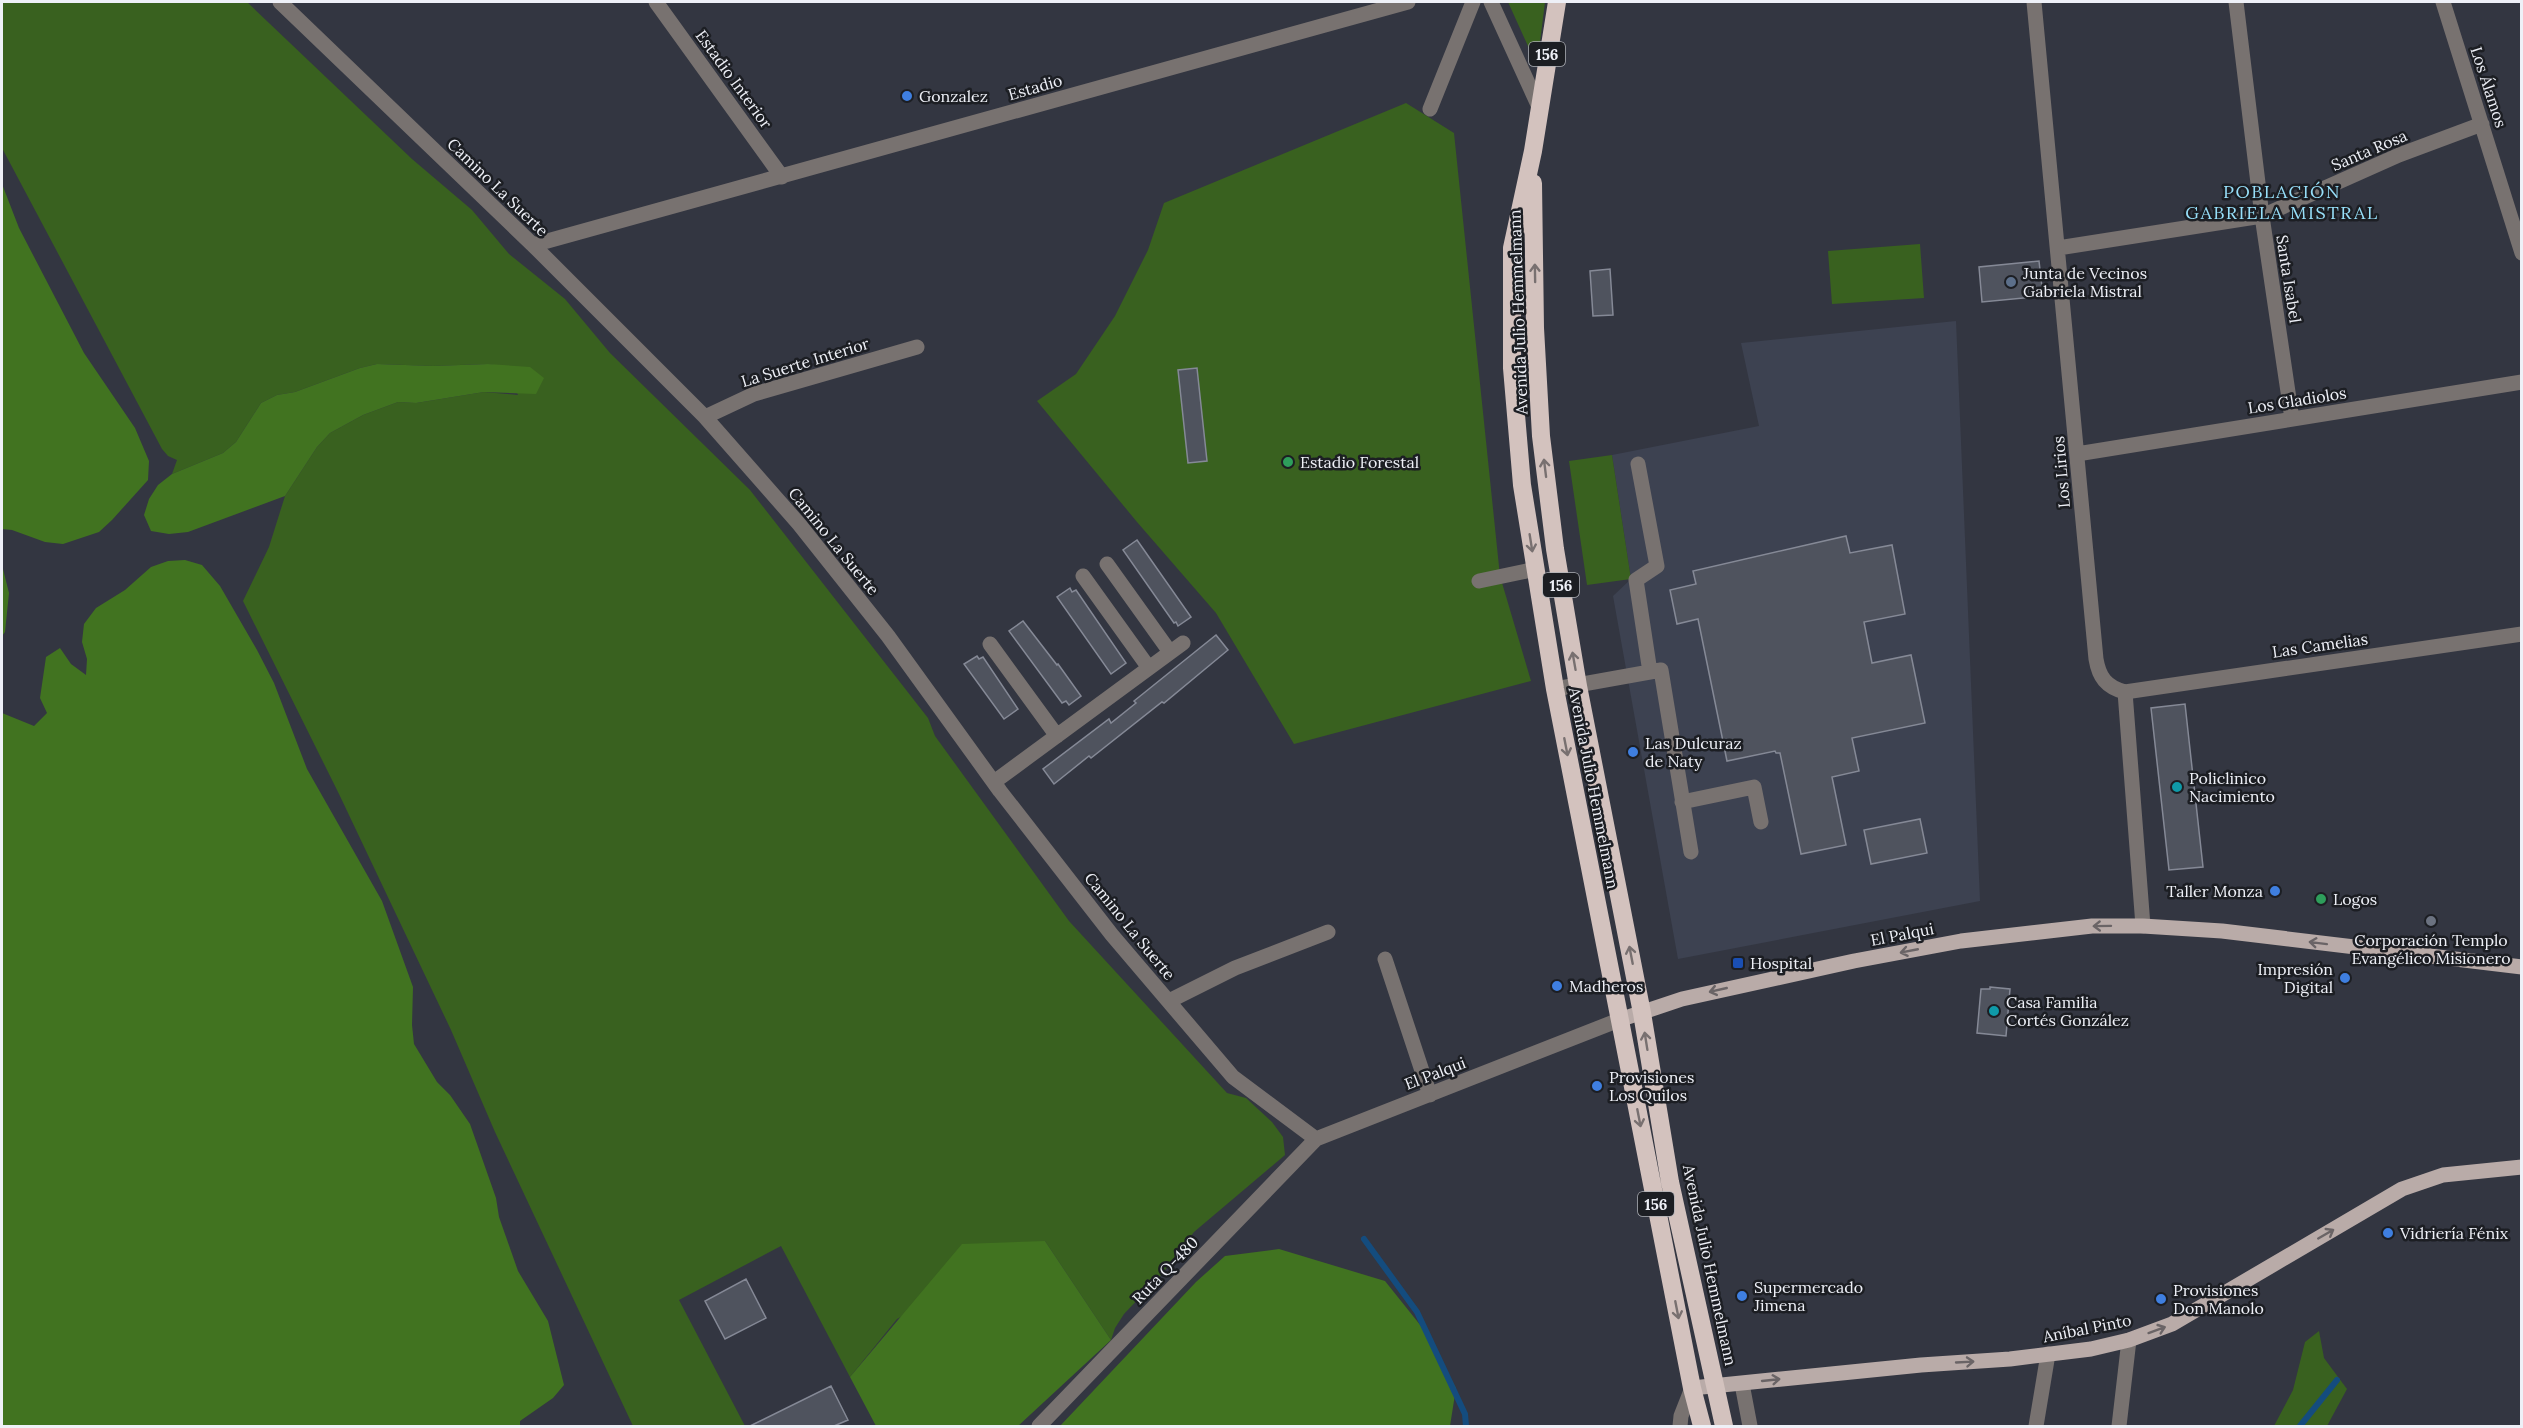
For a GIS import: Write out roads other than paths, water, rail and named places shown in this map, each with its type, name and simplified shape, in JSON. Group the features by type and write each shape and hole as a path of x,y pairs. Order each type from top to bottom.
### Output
{"highway":[{"name":"Avenida Julio Hemmelmann","path":"1557,2 1533,151 1512,248 1512,368 1522,485 1555,689 1692,1388 1702,1426"},
{"name":"Avenida Julio Hemmelmann","path":"1533,151 1535,328 1541,436 1555,549 1578,686 1642,1012 1670,1182 1725,1426"}],"main road":[{"name":"El Palqui","path":"1619,1020 1682,999 1745,984 1961,941 2092,926 2143,926 2222,931 2522,968"},
{"name":"Aníbal Pinto","path":"1692,1388 1921,1365 2010,1359 2091,1349 2129,1340 2172,1324 2402,1189 2443,1174 2522,1167"}],"street":[{"name":"Camino La Suerte","path":"280,2 533,245 705,417 799,524 888,636 994,782 1112,935 1233,1077 1316,1139"},
{"name":"Estadio Interior","path":"656,2 782,177"},
{"name":"Estadio","path":"533,245 1408,2"},
{"path":"1430,109 1473,2"},
{"path":"1491,2 1539,107"},
{"name":"Los Lirios","path":"2034,2 2097,669 2104,682 2125,692"},
{"name":"Santa Isabel","path":"2236,2 2262,216 2292,419"},
{"name":"Los Álamos","path":"2443,2 2522,253"},
{"name":"Santa Rosa","path":"2058,248 2262,216 2399,155 2482,124"},
{"name":"La Suerte Interior","path":"705,417 754,394 917,347"},
{"name":"Los Gladiolos","path":"2077,454 2522,382"},
{"path":"1638,464 1657,566 1636,580 1650,672"},
{"path":"994,782 1176,648 1107,564"},
{"path":"1479,581 1536,569"},
{"path":"1083,576 1149,668"},
{"name":"Las Camelias","path":"2125,692 2522,634"},
{"path":"990,644 1057,736"},
{"path":"1555,689 1661,670 1691,852"},
{"path":"2125,692 2143,926"},
{"path":"1682,802 1754,788 1761,822"},
{"path":"1169,1001 1235,968 1328,932"},
{"path":"1385,959 1430,1095"},
{"name":"El Palqui","path":"1316,1139 1619,1020"},
{"name":"Ruta Q-480","path":"1039,1426 1316,1139"},
{"path":"2119,1426 2129,1340"},
{"path":"2036,1426 2048,1354"},
{"path":"1742,1384 1750,1426"},
{"path":"1680,1426 1681,1416 1692,1388"}],"waterway":[{"path":"1364,1239 1417,1312 1465,1414 1466,1426"},
{"path":"2300,1426 2337,1380"}],"place":[{"name":"Gonzalez","path":"907,96"},
{"name":"Junta de Vecinos Gabriela Mistral","path":"2011,282"},
{"name":"Estadio Forestal","path":"1288,462"},
{"name":"Las Dulcuraz de Naty","path":"1633,752"},
{"name":"Policlinico Nacimiento","path":"2177,787"},
{"name":"Taller Monza","path":"2275,891"},
{"name":"Logos","path":"2321,899"},
{"name":"Corporación Templo Evangélico Misionero","path":"2431,921"},
{"name":"Hospital","path":"1738,963"},
{"name":"Impresión Digital","path":"2345,978"},
{"name":"Madheros","path":"1557,986"},
{"name":"Casa Familia Cortés González","path":"1994,1011"},
{"name":"Provisiones Los Quilos","path":"1597,1086"},
{"name":"Vidriería Fénix","path":"2388,1233"},
{"name":"Supermercado Jimena","path":"1742,1296"},
{"name":"Provisiones Don Manolo","path":"2161,1299"}],"district":[{"name":"POBLACIÓN GABRIELA MISTRAL","path":"2282,201"}]}
